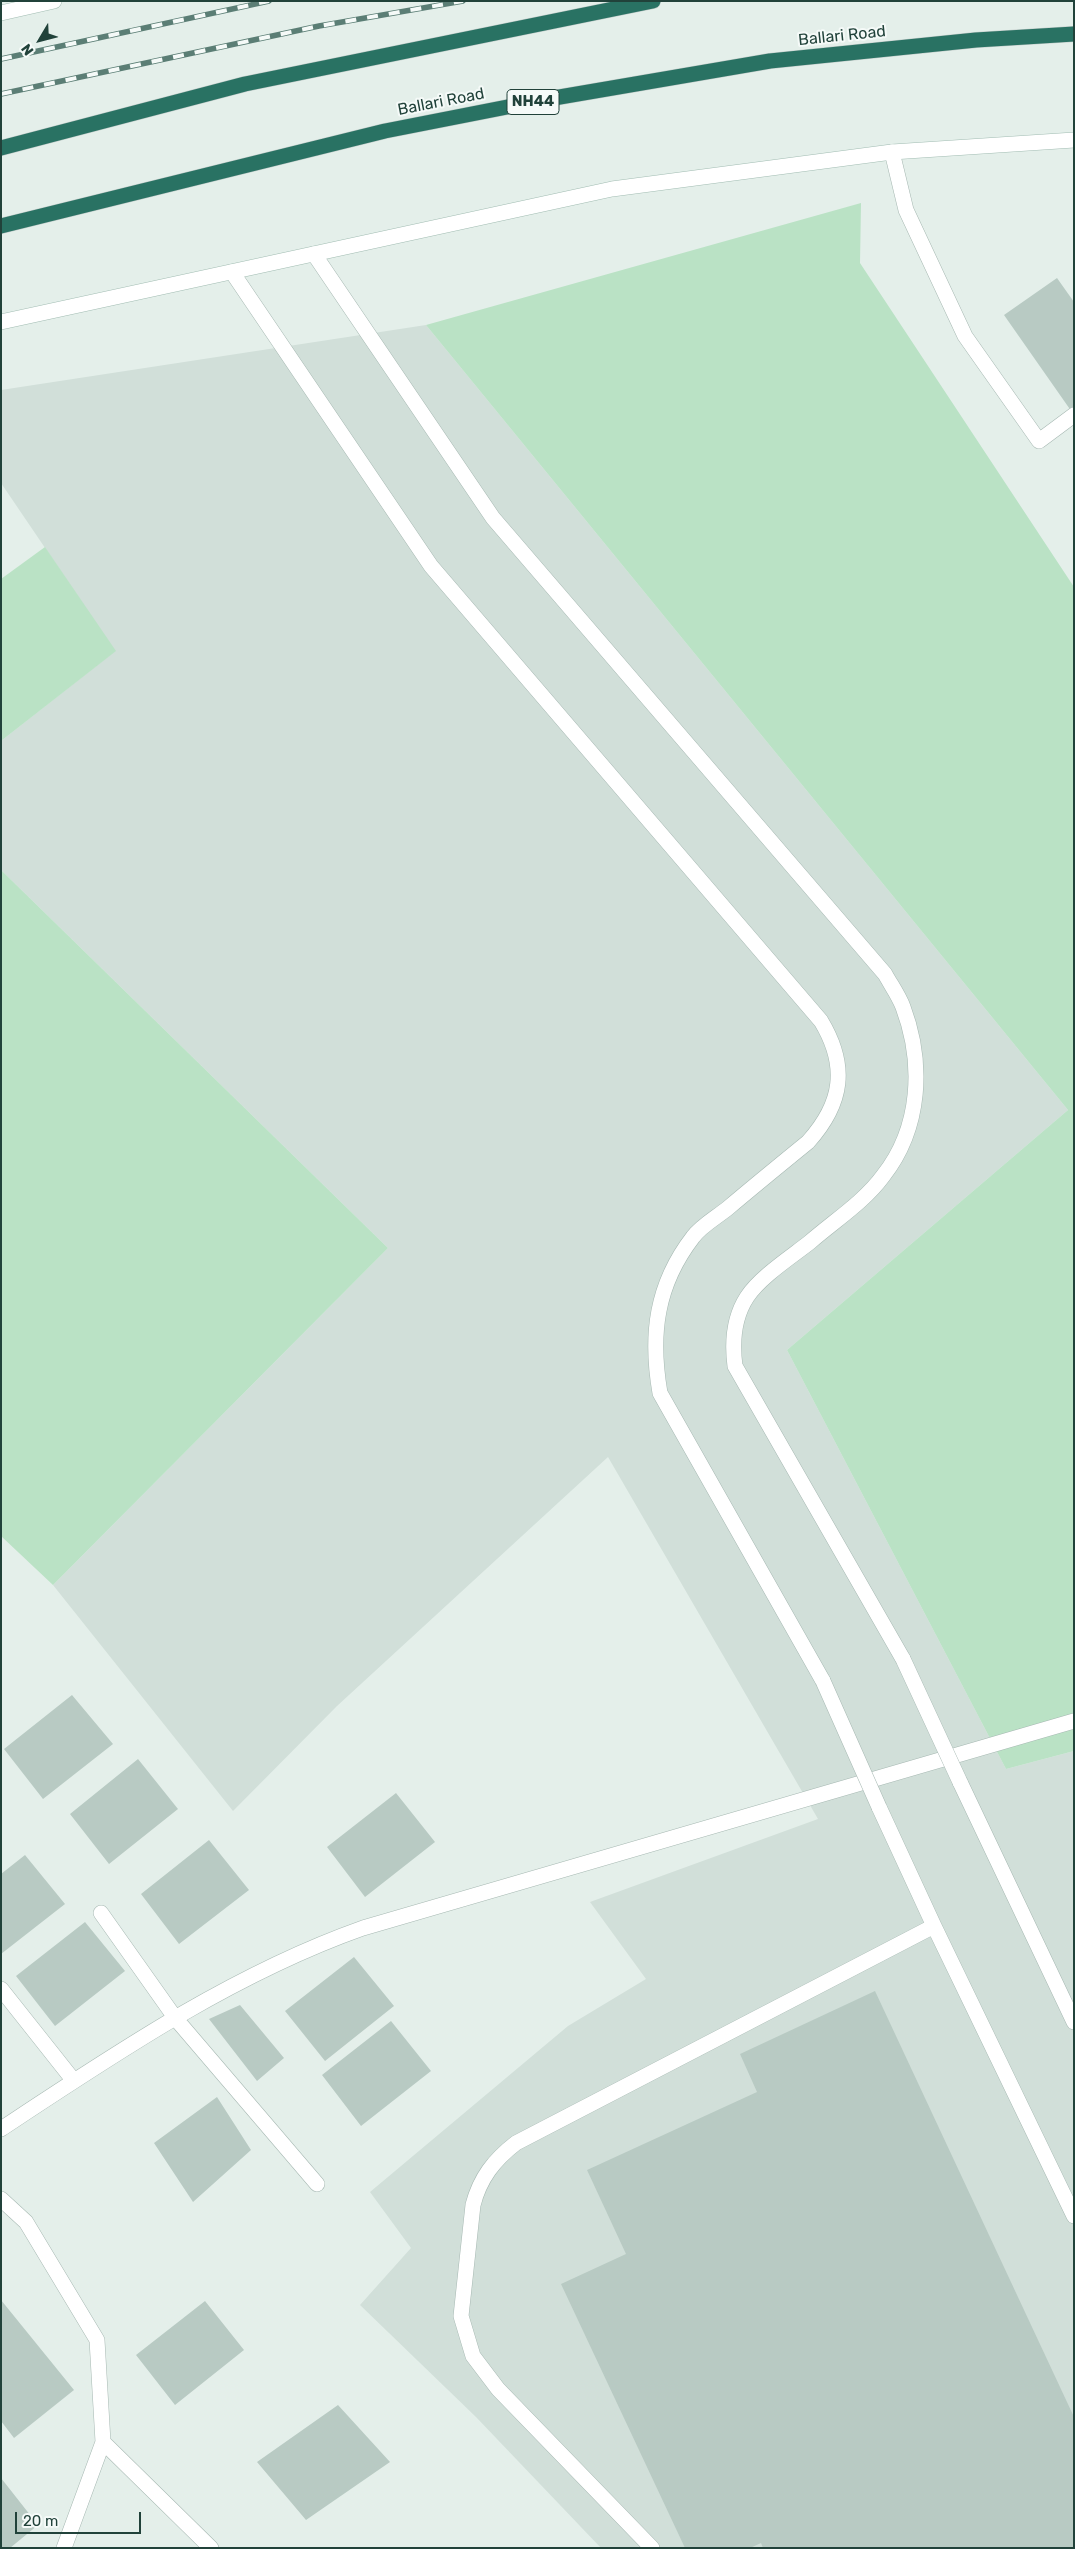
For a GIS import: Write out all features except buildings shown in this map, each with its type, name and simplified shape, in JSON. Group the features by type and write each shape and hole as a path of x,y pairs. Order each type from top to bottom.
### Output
{"highway":[{"path":"1,148 246,84 653,1"},
{"name":"Ballari Road","path":"1,226 385,131 548,99 770,61 976,40 1074,34"}],"street":[{"path":"1,13 54,1"},
{"path":"1,322 612,189 892,152 1074,140"},
{"path":"892,152 906,210 965,336 1039,441 1074,415"},
{"path":"314,254 493,518 885,974 903,1005 914,1040 917,1076 914,1112 902,1145 883,1176 861,1200 753,1289 740,1312 733,1342 735,1366 903,1658 1074,2022"},
{"path":"232,272 431,566 821,1021 831,1037 837,1056 839,1075 837,1094 821,1128 808,1142 694,1235 679,1258 667,1282 659,1309 654,1337 655,1365 660,1393 823,1681 934,1926 1074,2216"},
{"path":"1,2129 74,2081 210,1998 316,1945 363,1928 1074,1721"},
{"path":"101,1913 176,2019 317,2184"},
{"path":"652,2548 498,2390 473,2356 461,2316 473,2205 477,2190 498,2157 516,2143 934,1926"},
{"path":"1,1989 74,2081"},
{"path":"1,2199 26,2222 97,2340 103,2442 64,2548"},
{"path":"103,2442 211,2548"}],"shaded area":[{"path":"426,325 1068,1110 787,1350 1006,1769 1074,1751 1074,2548 601,2548 476,2417 360,2305 411,2248 370,2192 568,2026 646,1979 590,1902 818,1819 608,1457 337,1706 233,1811 53,1585 388,1248 1,870 1,741 115,651 1,483 1,390"}],"green space":[{"path":"861,203 860,263 1074,587 1074,1751 1006,1769 787,1350 1068,1110 426,325"},
{"path":"45,547 116,651 1,741 1,579"},
{"path":"1,870 388,1248 53,1585 1,1536"}],"railway":[{"path":"1,59 269,1"},
{"path":"1,94 319,26 463,1"}]}
